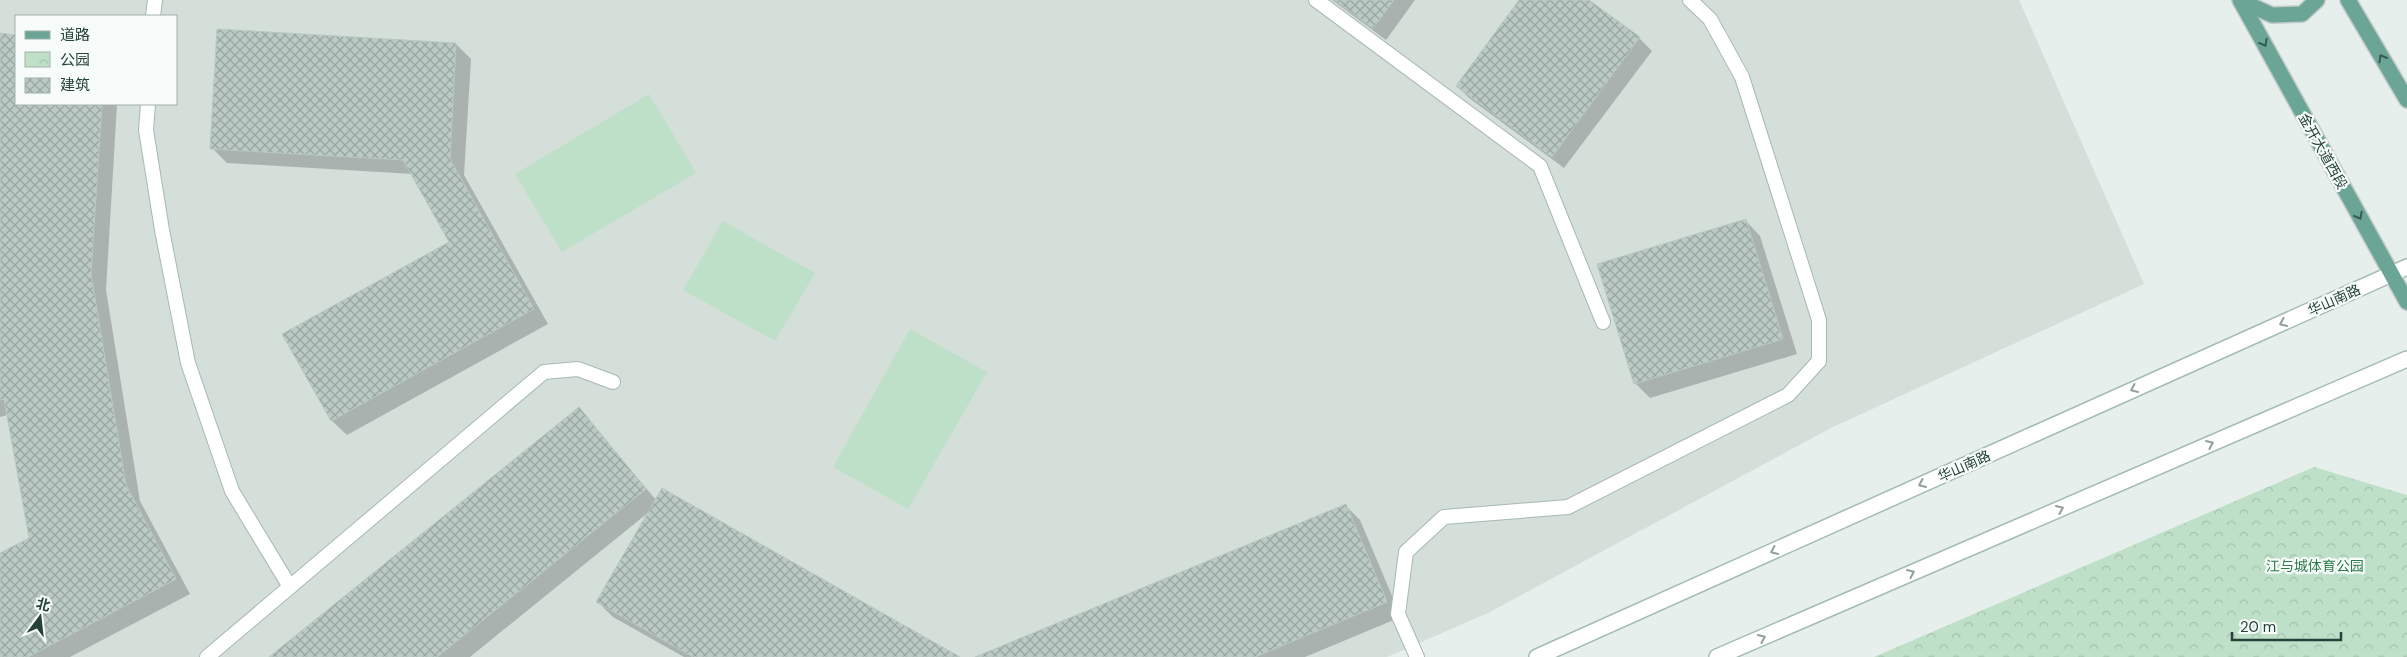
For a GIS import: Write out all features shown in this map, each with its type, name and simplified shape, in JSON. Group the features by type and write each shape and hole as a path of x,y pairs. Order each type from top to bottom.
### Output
{"main road":[{"path":"2241,1 2272,15 2280,15 2302,14 2316,0"},
{"path":"2348,0 2407,100"},
{"name":"金开大道西段","path":"2241,1 2407,302"},
{"name":"华山南路","path":"1537,657 2407,267"},
{"path":"1718,657 2407,359"}],"lane":[{"path":"152,15 155,0"},
{"path":"1316,0 1540,166 1603,322"},
{"path":"1417,657 1398,614 1406,552 1444,517 1568,507 1788,395 1819,361 1818,320 1742,77 1710,19 1690,0"},
{"path":"148,105 146,130 188,363 232,491 290,587"},
{"path":"207,657 544,372 578,369 613,382"}],"shaded area":[{"path":"0,0 2019,0 2144,284 1831,428 1488,613 1387,657 0,657"}],"green space":[{"path":"649,94 696,173 562,252 515,174"},
{"path":"723,221 815,273 775,341 683,290"},
{"path":"910,329 987,372 908,509 833,467"},
{"name":"江与城体育公园","path":"2314,467 2407,495 2407,657 1874,657"}],"building":[{"path":"1334,0 1394,0 1373,28"},
{"path":"1519,0 1589,0 1640,37 1552,157 1456,86"},
{"path":"217,29 456,43 450,159 534,309 331,421 282,334 449,242 403,160 210,149"},
{"path":"0,33 15,35 15,105 102,105 91,274 126,485 176,579 28,657 0,657 0,553 29,538 4,399 0,400"},
{"path":"1746,219 1783,339 1634,384 1597,264"},
{"path":"579,407 646,489 437,657 269,657"},
{"path":"662,488 960,657 693,657 596,602"},
{"path":"1346,504 1387,602 1255,657 975,657"}]}
